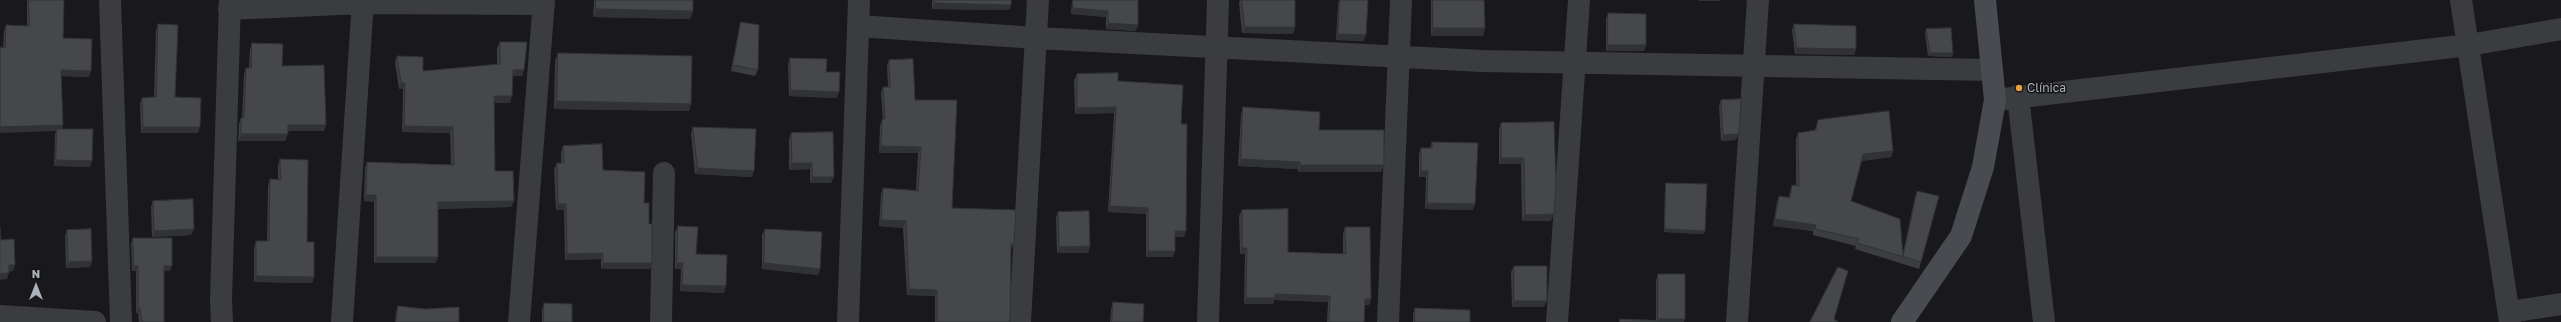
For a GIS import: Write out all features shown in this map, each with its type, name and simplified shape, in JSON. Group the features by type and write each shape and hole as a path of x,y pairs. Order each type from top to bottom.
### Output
{"street":[{"path":"110,0 120,322"},
{"path":"848,322 859,0"},
{"path":"1020,322 1038,0"},
{"path":"1208,322 1218,0"},
{"path":"1388,322 1401,0"},
{"path":"1557,322 1579,0"},
{"path":"1737,322 1755,67 1758,0"},
{"path":"1902,322 1961,236 1983,167 1995,100 1985,0"},
{"path":"2461,0 2510,317 2561,304"},
{"path":"342,322 363,2"},
{"path":"222,322 221,300 229,5 363,2 544,2 519,322"},
{"path":"858,26 1037,38 1575,64 1991,70"},
{"path":"1995,100 2018,96 2468,45 2561,29"},
{"path":"2018,96 2044,322"},
{"path":"661,322 664,173"},
{"path":"0,316 95,322"}],"building":[{"path":"29,0 64,0 63,38 92,39 91,71 61,70 63,125 0,127 0,47 5,48 6,25 29,26"},
{"path":"596,0 693,0 693,11 596,9"},
{"path":"934,0 1011,0 1011,5 934,3"},
{"path":"1073,0 1138,0 1138,25 1108,23 1108,11 1073,8"},
{"path":"1242,0 1295,0 1295,27 1245,27"},
{"path":"1340,0 1368,0 1366,35 1338,34"},
{"path":"1433,0 1484,0 1485,28 1433,28"},
{"path":"1608,13 1646,14 1646,45 1608,45"},
{"path":"741,22 759,25 758,70 733,65"},
{"path":"158,24 178,25 175,97 201,98 200,127 143,127 142,98 156,97"},
{"path":"1794,24 1856,26 1856,49 1797,48"},
{"path":"1951,28 1953,53 1930,53 1926,29"},
{"path":"500,42 527,42 524,70 513,70 512,96 494,96 495,171 513,171 514,201 438,202 438,257 376,257 376,195 366,195 367,162 454,165 453,127 404,126 405,83 401,83 397,56 423,57 423,71 500,64"},
{"path":"252,43 283,44 282,66 324,65 326,125 288,125 288,134 241,134 241,118 244,117 246,68 251,68"},
{"path":"558,53 692,56 691,104 557,101"},
{"path":"790,58 827,59 826,72 840,72 839,92 791,90"},
{"path":"913,59 915,100 957,100 952,208 1016,210 1014,244 1011,244 1010,322 937,322 937,290 909,289 906,221 881,220 883,188 918,191 921,147 881,146 882,119 885,119 883,87 890,87 889,60"},
{"path":"1118,73 1118,81 1183,85 1181,124 1187,124 1186,231 1175,231 1175,251 1148,251 1148,208 1110,206 1116,107 1077,108 1077,74"},
{"path":"1741,99 1739,134 1723,135 1721,100"},
{"path":"1243,107 1320,112 1319,130 1384,130 1384,165 1301,165 1300,162 1241,159"},
{"path":"1889,111 1893,151 1863,154 1851,201 1900,219 1903,256 1917,191 1939,196 1921,262 1857,243 1859,239 1815,229 1816,225 1775,219 1779,196 1790,198 1792,185 1799,186 1798,133 1816,130 1818,120"},
{"path":"1554,122 1556,185 1554,214 1525,215 1524,158 1501,158 1501,123"},
{"path":"693,127 756,129 754,171 698,168"},
{"path":"57,129 93,129 92,161 56,160"},
{"path":"833,132 834,177 812,177 812,163 792,163 791,133"},
{"path":"1432,142 1478,143 1475,204 1427,203 1428,171 1421,171 1421,148 1432,148"},
{"path":"602,144 603,170 645,172 644,203 649,203 649,224 652,224 652,263 603,263 603,253 567,254 566,204 558,204 557,163 564,163 563,146"},
{"path":"280,159 308,160 307,242 314,242 314,277 256,276 256,241 269,241 270,179 281,180"},
{"path":"1666,183 1707,184 1705,231 1665,229"},
{"path":"193,199 194,229 154,231 153,201"},
{"path":"1288,209 1288,252 1346,254 1345,227 1370,227 1371,299 1365,299 1364,322 1329,322 1330,296 1275,294 1275,298 1246,298 1247,248 1242,248 1242,210"},
{"path":"1089,211 1090,246 1059,247 1058,212"},
{"path":"678,226 698,227 696,254 727,255 726,286 682,285 683,263 677,263"},
{"path":"0,228 1,240 14,239 15,265 9,265 9,273 0,274"},
{"path":"91,229 92,261 68,262 67,230"},
{"path":"765,229 822,232 820,269 764,263"},
{"path":"133,238 172,238 172,266 164,266 164,322 142,322 140,308 138,308 138,266 134,266"},
{"path":"1514,266 1547,266 1547,301 1514,301"},
{"path":"1838,267 1848,271 1834,319 1838,322 1810,322"},
{"path":"1658,274 1685,274 1685,319 1658,319"},
{"path":"1113,302 1144,304 1143,322 1112,322"},
{"path":"544,303 572,304 572,322 544,322"},
{"path":"398,306 425,309 459,307 459,322 396,322"},
{"path":"1415,308 1470,310 1470,322 1415,322"},
{"path":"1620,319 1658,321 1658,322 1620,322"}],"place":[{"name":"Clínica","path":"2019,88"}]}
